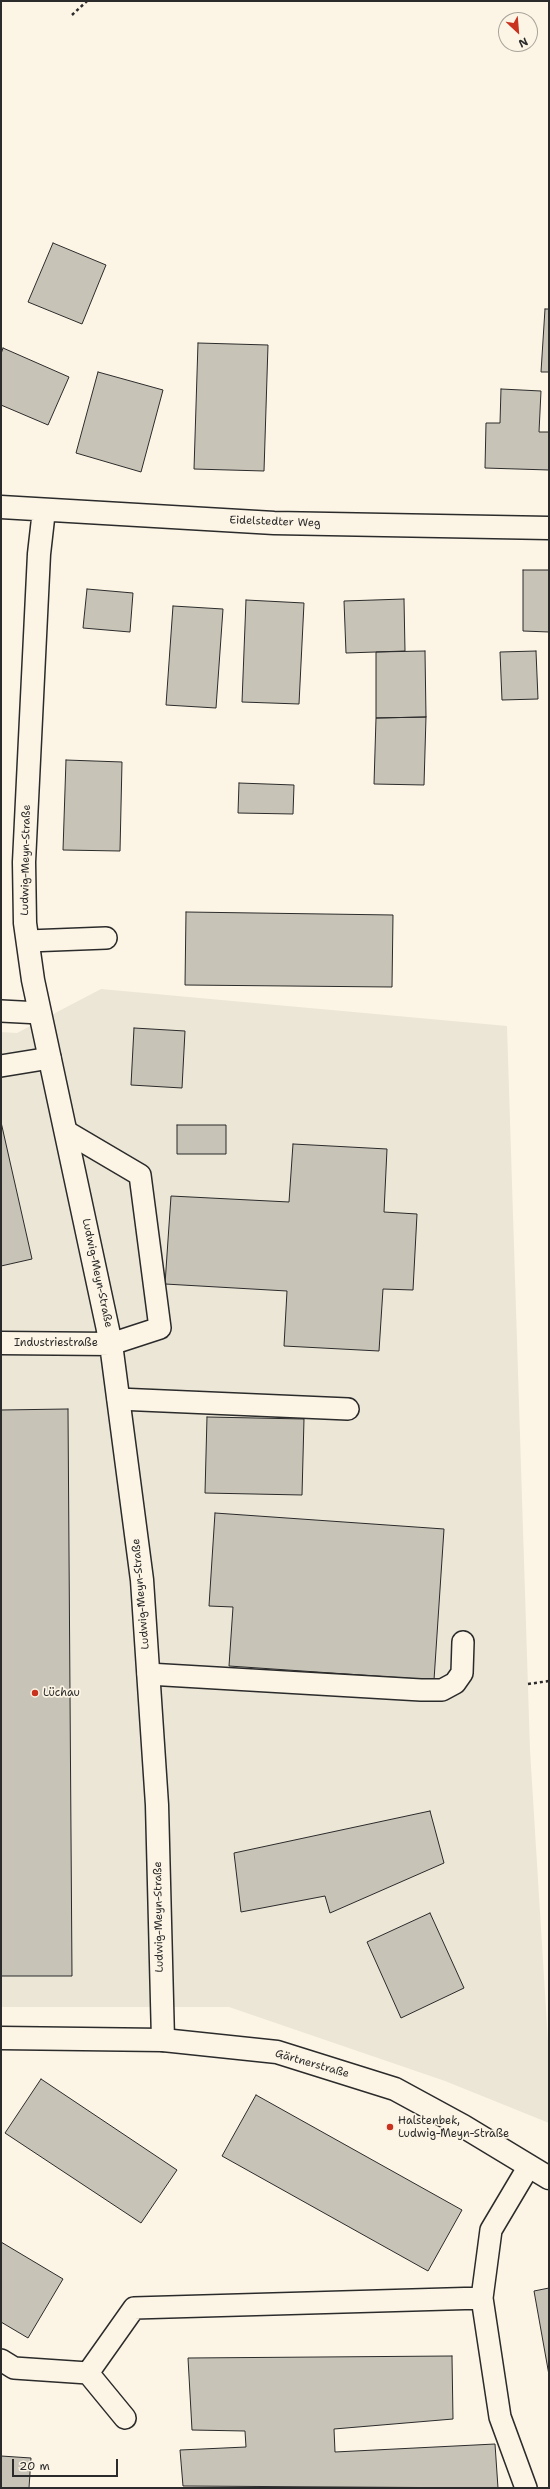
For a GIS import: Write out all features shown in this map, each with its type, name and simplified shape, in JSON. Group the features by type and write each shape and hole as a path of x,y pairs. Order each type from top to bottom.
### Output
{"street":[{"name":"Eidelstedter Weg","path":"1,507 274,523 549,528"},
{"name":"Ludwig-Meyn-Straße","path":"44,510 39,554 24,862 28,941 40,1013 67,1132 111,1344 142,1580 157,1805 162,2040"},
{"name":"Industriestraße","path":"1,1343 111,1344"},
{"name":"Gärtnerstraße","path":"1,2038 162,2040 277,2052 395,2089 464,2126 549,2178"}],"lane":[{"path":"28,941 106,938"},
{"path":"1,1010 40,1013"},
{"path":"1,1066 50,1058"},
{"path":"67,1132 140,1175 160,1328 111,1344"},
{"path":"118,1399 348,1409"},
{"path":"148,1674 414,1690 442,1690 455,1682 462,1673 463,1642"},
{"path":"526,2488 500,2417 482,2298 491,2230 528,2166"},
{"path":"88,2373 134,2308 482,2298"},
{"path":"1,2360 14,2368 88,2373 125,2418"}],"path":[{"path":"72,15 87,1"},
{"path":"528,1684 549,1681"}],"shaded area":[{"path":"101,989 507,1026 530,1750 549,2058 549,2123 445,2081 229,2007 1,2007 1,1032 17,1033"}],"building":[{"path":"53,243 106,265 82,324 28,302"},
{"path":"545,309 549,309 549,372 541,372"},
{"path":"198,343 268,345 264,471 194,469"},
{"path":"3,348 69,377 48,425 1,405 1,354"},
{"path":"98,372 163,390 141,472 76,453"},
{"path":"501,389 541,391 539,432 549,432 549,470 485,468 486,423 500,423"},
{"path":"523,570 549,570 549,632 523,631"},
{"path":"87,589 133,593 130,632 83,628"},
{"path":"404,599 405,651 346,653 344,601"},
{"path":"246,600 304,603 299,704 242,702"},
{"path":"173,606 223,609 216,708 166,705"},
{"path":"425,651 426,717 376,718 376,652"},
{"path":"536,651 538,699 502,700 500,652"},
{"path":"426,717 424,785 374,784 376,718"},
{"path":"66,760 122,762 120,851 63,850"},
{"path":"239,783 294,785 293,814 238,813"},
{"path":"186,912 393,915 392,987 185,985"},
{"path":"134,1028 185,1031 182,1088 131,1085"},
{"path":"1,1122 32,1259 1,1266"},
{"path":"177,1125 226,1125 226,1154 177,1154"},
{"path":"293,1144 387,1149 384,1212 417,1214 413,1290 383,1289 379,1351 284,1346 287,1291 165,1284 171,1196 289,1202"},
{"name":"Lüchau","path":"68,1409 72,1976 1,1976 1,1410"},
{"path":"207,1417 304,1419 302,1495 205,1493"},
{"path":"215,1513 444,1529 434,1680 229,1666 233,1607 209,1606"},
{"path":"430,1811 444,1863 330,1913 325,1896 241,1912 234,1853"},
{"path":"430,1913 464,1988 401,2018 367,1942"},
{"path":"41,2079 177,2170 141,2223 5,2133"},
{"path":"256,2095 462,2210 428,2271 222,2156"},
{"path":"1,2242 63,2279 28,2338 1,2322"},
{"path":"549,2288 549,2375 534,2291"},
{"path":"452,2356 453,2419 334,2429 335,2452 495,2444 498,2488 183,2486 180,2450 246,2447 245,2431 192,2430 188,2358"},
{"path":"1,2456 31,2458 29,2488 1,2488"}],"place":[{"name":"Lüchau","path":"35,1693"},
{"name":"Halstenbek, Ludwig-Meyn-Straße","path":"390,2127"}]}
